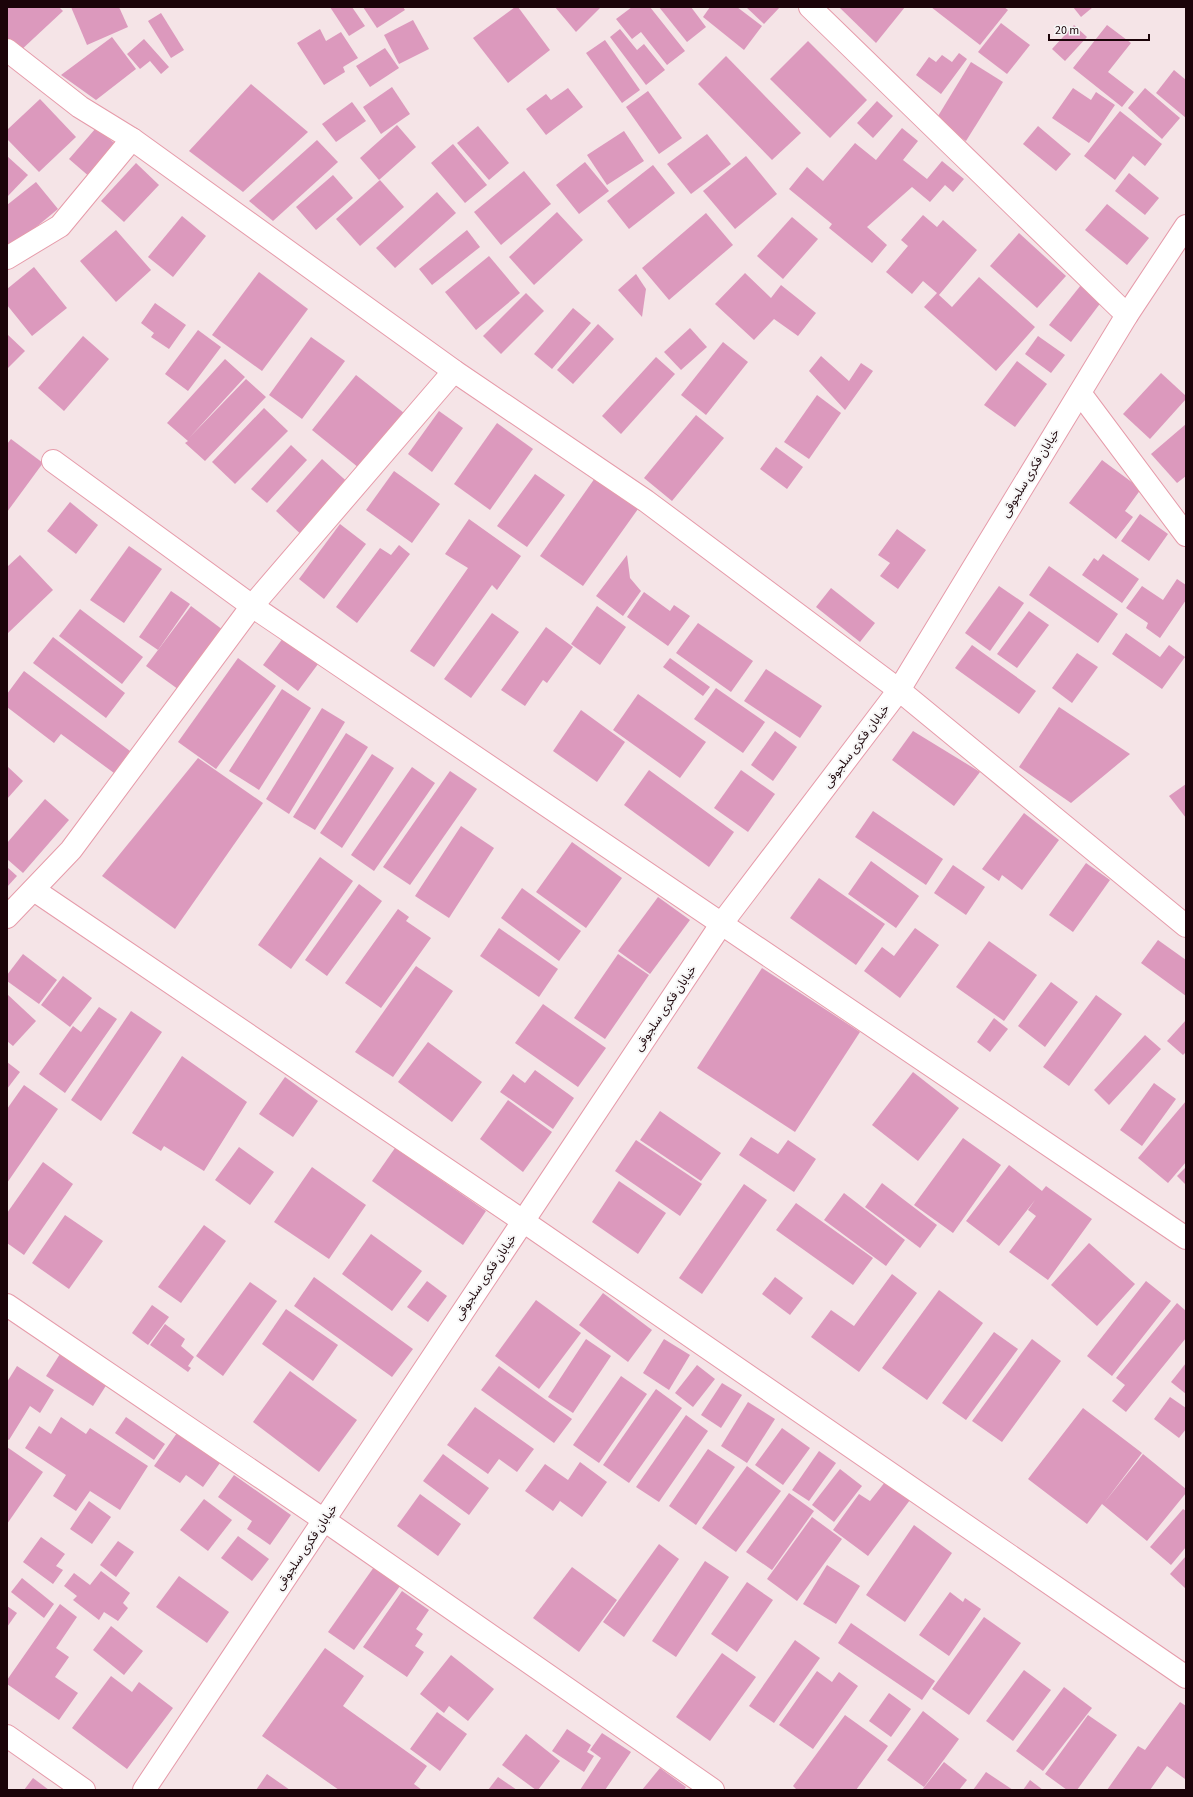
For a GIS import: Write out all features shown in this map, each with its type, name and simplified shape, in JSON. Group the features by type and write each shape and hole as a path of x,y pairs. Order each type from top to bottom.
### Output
{"street":[{"path":"810,7 1126,315"},
{"path":"7,50 80,107 132,139 454,370 646,501 899,690 1186,926"},
{"path":"7,258 60,226 132,139"},
{"name":"خیابان فکری سلجوقی","path":"144,1790 722,923 899,690 1126,315 1186,226"},
{"path":"7,917 72,850 252,606 454,370"},
{"path":"1080,393 1186,536"},
{"path":"53,461 252,606 1186,1238"},
{"path":"34,890 523,1221 1186,1676"},
{"path":"7,1305 324,1520 713,1790"},
{"path":"7,1736 84,1790"}],"building":[{"path":"7,7 59,7 63,11 19,52 7,39"},
{"path":"71,7 119,7 128,27 87,45"},
{"path":"330,7 352,7 365,26 349,36"},
{"path":"363,7 403,7 405,10 377,28"},
{"path":"515,7 518,7 550,50 508,83 473,38"},
{"path":"555,7 601,7 576,32"},
{"path":"632,7 650,7 685,51 667,65 641,32 632,39 616,19"},
{"path":"659,7 691,7 706,27 687,42"},
{"path":"710,7 737,7 762,26 744,50 703,17"},
{"path":"746,7 780,7 764,24"},
{"path":"839,7 905,7 876,43"},
{"path":"931,7 1004,7 1008,10 980,45"},
{"path":"1073,7 1093,7 1081,17"},
{"path":"161,13 184,50 171,58 148,21"},
{"path":"413,20 429,49 399,64 384,35"},
{"path":"1001,23 1030,45 1007,74 978,52"},
{"path":"1074,25 1087,37 1065,61 1052,49"},
{"path":"1107,25 1131,43 1108,72 1134,92 1122,107 1073,68"},
{"path":"320,29 326,41 341,32 358,58 343,67 345,72 324,85 297,43"},
{"path":"620,29 637,50 644,44 665,70 646,85 610,37"},
{"path":"112,37 136,69 96,100 61,75"},
{"path":"144,39 169,67 161,74 150,61 140,69 127,54"},
{"path":"605,40 640,90 622,103 586,53"},
{"path":"808,41 867,100 830,138 770,79"},
{"path":"385,48 399,68 370,87 356,66"},
{"path":"959,53 967,59 941,94 916,75 929,57 936,62 942,55 952,62"},
{"path":"726,56 801,133 772,160 698,84"},
{"path":"971,62 1003,82 966,141 935,121"},
{"path":"1174,70 1186,80 1186,118 1156,93"},
{"path":"251,84 308,132 243,192 189,151"},
{"path":"392,87 410,114 381,134 363,107"},
{"path":"568,88 583,107 546,135 526,109 546,94 551,100"},
{"path":"1073,88 1091,100 1096,92 1115,105 1089,143 1052,118"},
{"path":"1145,88 1180,118 1162,139 1128,108"},
{"path":"648,91 682,138 659,154 626,107"},
{"path":"40,99 76,137 39,172 7,139 7,130"},
{"path":"877,101 893,116 873,138 857,123"},
{"path":"352,102 366,121 336,142 322,124"},
{"path":"1120,111 1162,144 1145,166 1133,156 1115,180 1084,156"},
{"path":"397,125 416,147 379,180 360,158"},
{"path":"478,126 509,163 489,180 457,143"},
{"path":"1038,126 1071,154 1056,171 1023,144"},
{"path":"96,128 118,146 91,178 69,159"},
{"path":"902,128 918,141 903,160 927,179 942,161 964,179 953,192 945,185 930,202 912,187 867,227 887,245 872,263 829,228 832,224 789,189 807,167 823,181 855,143 876,160"},
{"path":"624,131 644,161 607,185 587,155"},
{"path":"707,134 731,164 691,194 667,164"},
{"path":"317,140 338,162 273,221 249,201"},
{"path":"453,144 487,185 465,203 431,163"},
{"path":"7,156 28,175 7,197"},
{"path":"746,156 777,194 735,229 703,191"},
{"path":"585,162 609,191 579,214 556,185"},
{"path":"136,163 159,185 124,222 101,201"},
{"path":"653,165 675,193 629,229 607,201"},
{"path":"524,171 551,204 501,245 474,212"},
{"path":"1129,173 1159,198 1145,215 1115,191"},
{"path":"333,175 353,198 316,230 296,207"},
{"path":"380,180 404,207 360,246 336,219"},
{"path":"36,182 58,209 7,251 7,205"},
{"path":"437,192 456,213 395,268 376,248"},
{"path":"1107,204 1149,238 1127,265 1085,230"},
{"path":"557,212 583,240 534,285 509,257"},
{"path":"706,213 733,245 669,300 642,268"},
{"path":"923,215 937,227 943,220 977,250 939,295 952,307 979,277 1035,327 996,371 924,307 937,293 923,281 912,294 886,272 908,246 901,240"},
{"path":"182,216 206,236 173,277 148,257"},
{"path":"792,217 818,239 783,279 757,256"},
{"path":"116,230 151,270 116,302 80,261"},
{"path":"467,230 480,247 432,285 419,269"},
{"path":"1019,233 1066,276 1037,308 990,266"},
{"path":"489,256 520,293 476,330 445,292"},
{"path":"34,267 67,308 32,336 7,305 7,289"},
{"path":"259,272 308,309 262,371 212,335"},
{"path":"745,273 771,298 781,285 816,313 798,336 774,319 754,340 715,304"},
{"path":"636,274 646,289 642,317 618,290"},
{"path":"1081,285 1102,301 1071,342 1049,325"},
{"path":"526,293 544,311 501,354 483,336"},
{"path":"155,303 186,325 169,349 151,337 154,333 141,323"},
{"path":"573,308 591,323 552,369 534,354"},
{"path":"598,324 614,339 573,384 557,370"},
{"path":"690,328 707,347 681,370 664,352"},
{"path":"198,330 221,347 188,391 165,374"},
{"path":"7,334 25,351 7,369"},
{"path":"83,336 109,359 64,411 38,388"},
{"path":"1038,336 1065,355 1051,373 1025,354"},
{"path":"311,337 345,361 302,419 269,395"},
{"path":"723,342 748,362 706,415 681,395"},
{"path":"821,356 849,381 861,363 873,371 845,410 809,371"},
{"path":"656,357 675,374 621,434 602,416"},
{"path":"225,359 245,377 189,438 246,379 266,397 205,461 185,443 188,441 167,423"},
{"path":"1017,361 1047,384 1015,427 984,405"},
{"path":"1161,373 1186,396 1186,399 1150,439 1123,414"},
{"path":"356,375 409,417 364,472 312,430"},
{"path":"817,395 841,413 809,459 784,442"},
{"path":"264,408 288,431 235,484 212,462"},
{"path":"439,411 463,428 432,472 408,454"},
{"path":"696,415 724,438 672,501 644,478"},
{"path":"497,423 533,449 490,510 454,484"},
{"path":"1186,424 1186,476 1177,483 1151,454"},
{"path":"11,439 43,463 7,512 7,444"},
{"path":"291,445 307,460 267,503 251,489"},
{"path":"776,447 803,467 787,489 760,469"},
{"path":"322,459 353,487 306,539 276,511"},
{"path":"1102,460 1141,489 1125,511 1133,517 1116,539 1069,503"},
{"path":"394,471 440,504 412,543 366,510"},
{"path":"535,474 565,495 527,547 497,526"},
{"path":"595,478 638,509 583,586 540,556"},
{"path":"70,502 98,525 76,554 47,531"},
{"path":"1140,514 1168,534 1149,561 1121,541"},
{"path":"469,519 521,556 497,590 492,585 434,667 410,651 468,568 445,554"},
{"path":"340,524 366,544 324,599 299,579"},
{"path":"897,529 926,550 898,589 880,576 890,563 878,555"},
{"path":"399,545 410,554 357,623 336,607 380,548 391,555"},
{"path":"129,546 162,569 124,623 90,600"},
{"path":"1103,554 1139,579 1122,603 1082,575 1094,558 1098,561"},
{"path":"20,555 53,590 7,634 7,567"},
{"path":"627,555 630,578 641,591 623,616 596,596"},
{"path":"1049,566 1118,614 1098,643 1029,595"},
{"path":"1177,579 1186,585 1186,600 1160,638 1146,628 1148,623 1126,608 1142,586 1163,600"},
{"path":"999,586 1024,603 990,651 965,633"},
{"path":"831,588 875,623 860,642 816,607"},
{"path":"171,591 190,604 158,650 139,637"},
{"path":"644,592 670,611 674,605 690,616 668,646 627,617"},
{"path":"191,606 227,633 182,692 146,666"},
{"path":"597,606 626,627 600,665 571,644"},
{"path":"80,609 143,657 122,684 59,636"},
{"path":"1029,611 1049,625 1017,668 997,654"},
{"path":"492,613 519,632 471,698 444,679"},
{"path":"698,623 753,661 731,692 676,653"},
{"path":"546,627 573,647 547,683 543,680 525,706 501,690"},
{"path":"1126,633 1160,657 1169,645 1185,657 1162,689 1112,654"},
{"path":"286,634 321,660 298,691 263,665"},
{"path":"53,637 125,693 106,718 33,663"},
{"path":"972,645 1036,691 1019,714 955,668"},
{"path":"1077,653 1098,667 1072,703 1052,688"},
{"path":"238,658 276,686 216,769 178,742"},
{"path":"670,658 710,687 703,696 663,667"},
{"path":"766,669 822,706 800,738 744,701"},
{"path":"24,671 130,751 114,773 61,734 54,743 7,707 7,694"},
{"path":"716,688 765,722 743,753 694,719"},
{"path":"282,689 311,708 259,790 229,771"},
{"path":"638,694 706,742 680,778 613,730"},
{"path":"1059,707 1130,754 1071,803 1019,767"},
{"path":"322,708 345,722 289,814 266,799"},
{"path":"581,710 625,742 597,782 553,751"},
{"path":"775,731 797,747 773,781 751,765"},
{"path":"913,731 980,772 954,806 892,760"},
{"path":"346,733 368,747 315,830 293,817"},
{"path":"372,754 394,768 342,848 320,833"},
{"path":"198,758 263,803 175,929 102,876"},
{"path":"7,766 23,781 7,799"},
{"path":"412,767 435,783 374,871 351,855"},
{"path":"649,770 734,832 709,867 624,805"},
{"path":"741,770 775,794 748,832 714,808"},
{"path":"450,771 477,789 410,885 383,867"},
{"path":"1186,784 1186,818 1169,796"},
{"path":"45,799 69,820 23,873 7,859 7,843"},
{"path":"873,811 943,859 926,885 855,837"},
{"path":"1024,813 1059,840 1022,890 1002,875 999,881 982,869"},
{"path":"461,826 494,848 449,918 415,896"},
{"path":"572,842 622,878 586,928 536,892"},
{"path":"320,857 353,881 291,969 258,945"},
{"path":"871,861 919,896 896,928 848,894"},
{"path":"1086,863 1110,880 1073,932 1049,915"},
{"path":"953,865 985,887 966,915 934,893"},
{"path":"7,867 17,876 7,887"},
{"path":"819,878 885,924 856,965 790,918"},
{"path":"359,884 382,901 327,976 305,960"},
{"path":"522,888 581,931 559,961 501,918"},
{"path":"658,897 690,920 650,974 618,951"},
{"path":"398,909 409,917 406,921 431,938 381,1008 345,983"},
{"path":"499,928 558,969 539,997 480,956"},
{"path":"915,928 939,945 900,998 864,971 882,947 894,956"},
{"path":"1158,940 1186,960 1186,996 1141,963"},
{"path":"989,941 1037,975 1004,1021 956,987"},
{"path":"23,954 57,980 39,1004 7,981 7,975"},
{"path":"618,954 649,975 605,1039 574,1018"},
{"path":"416,966 453,991 393,1077 355,1052"},
{"path":"762,968 860,1032 795,1132 697,1068"},
{"path":"63,976 92,998 70,1027 41,1005"},
{"path":"1051,982 1078,1002 1045,1047 1018,1026"},
{"path":"7,994 36,1021 13,1046 7,1041"},
{"path":"1096,995 1122,1014 1069,1086 1043,1067"},
{"path":"543,1004 606,1048 578,1087 515,1043"},
{"path":"99,1007 117,1019 65,1093 39,1074 73,1026 81,1032"},
{"path":"131,1011 162,1032 101,1121 71,1100"},
{"path":"994,1018 1008,1029 990,1052 977,1042"},
{"path":"1186,1020 1186,1052 1183,1055 1167,1041"},
{"path":"1145,1035 1161,1049 1109,1105 1094,1090"},
{"path":"428,1042 482,1082 452,1122 398,1082"},
{"path":"182,1056 247,1102 204,1171 164,1146 161,1151 132,1133"},
{"path":"7,1062 20,1072 7,1089"},
{"path":"535,1070 574,1098 553,1129 500,1092 513,1074 525,1083"},
{"path":"913,1072 959,1108 918,1161 872,1125"},
{"path":"285,1077 318,1101 293,1137 259,1114"},
{"path":"1154,1083 1176,1099 1142,1146 1120,1130"},
{"path":"24,1085 58,1109 7,1183 7,1109"},
{"path":"508,1100 552,1132 523,1172 480,1139"},
{"path":"1186,1101 1186,1162 1168,1183 1138,1158"},
{"path":"660,1111 721,1153 701,1181 640,1140"},
{"path":"751,1137 778,1154 788,1140 816,1159 794,1192 739,1155"},
{"path":"963,1138 1001,1165 953,1233 914,1205"},
{"path":"636,1140 702,1184 680,1216 615,1171"},
{"path":"239,1147 274,1172 250,1205 215,1180"},
{"path":"395,1148 486,1211 463,1245 372,1181"},
{"path":"43,1162 73,1184 24,1255 7,1243 7,1213"},
{"path":"1009,1165 1042,1191 1046,1186 1092,1219 1048,1280 1009,1252 1036,1216 1028,1210 1035,1200 999,1246 966,1221"},
{"path":"312,1167 366,1205 329,1259 274,1222"},
{"path":"1186,1167 1186,1185 1177,1176"},
{"path":"619,1181 666,1213 638,1254 592,1222"},
{"path":"882,1183 937,1225 920,1248 865,1207"},
{"path":"744,1184 767,1200 702,1294 679,1278"},
{"path":"844,1193 905,1240 886,1266 824,1220"},
{"path":"796,1203 873,1258 853,1285 776,1230"},
{"path":"65,1215 103,1241 69,1289 32,1263"},
{"path":"204,1225 226,1241 181,1303 158,1287"},
{"path":"371,1234 422,1271 392,1311 342,1274"},
{"path":"1089,1243 1135,1284 1097,1326 1051,1285"},
{"path":"892,1274 917,1293 859,1372 811,1337 831,1310 854,1326"},
{"path":"314,1277 413,1349 392,1377 294,1306"},
{"path":"775,1277 803,1298 790,1315 762,1294"},
{"path":"427,1281 447,1296 428,1322 407,1307"},
{"path":"1146,1281 1171,1301 1112,1376 1087,1356"},
{"path":"250,1282 277,1301 223,1376 196,1356"},
{"path":"939,1290 983,1323 927,1400 882,1368"},
{"path":"603,1293 652,1330 628,1362 579,1325"},
{"path":"536,1300 581,1333 539,1389 495,1356"},
{"path":"1177,1303 1186,1311 1186,1338 1126,1412 1112,1401 1125,1385 1116,1378"},
{"path":"152,1305 169,1317 148,1345 132,1333"},
{"path":"286,1309 338,1345 313,1381 262,1344"},
{"path":"165,1324 185,1339 181,1346 194,1357 188,1366 191,1368 188,1372 150,1345"},
{"path":"994,1332 1018,1349 966,1420 942,1403"},
{"path":"586,1339 611,1356 573,1413 548,1397"},
{"path":"664,1339 690,1355 669,1390 643,1373"},
{"path":"1032,1339 1061,1361 1002,1442 972,1421"},
{"path":"60,1354 107,1384 93,1406 46,1376"},
{"path":"1186,1363 1186,1394 1171,1382"},
{"path":"697,1365 715,1379 693,1407 675,1393"},
{"path":"17,1366 54,1390 40,1413 30,1406 9,1440 7,1439 7,1382"},
{"path":"499,1366 572,1419 554,1443 481,1390"},
{"path":"290,1371 357,1420 319,1472 253,1422"},
{"path":"621,1376 647,1394 599,1463 573,1445"},
{"path":"722,1383 742,1395 721,1428 701,1415"},
{"path":"656,1389 682,1408 629,1483 603,1465"},
{"path":"1170,1397 1186,1408 1186,1429 1179,1438 1154,1419"},
{"path":"748,1402 775,1419 747,1463 721,1446"},
{"path":"475,1407 534,1449 517,1472 499,1459 488,1474 447,1445"},
{"path":"1083,1408 1142,1453 1104,1503 1143,1454 1186,1489 1186,1493 1147,1541 1102,1504 1087,1524 1028,1479"},
{"path":"686,1415 708,1431 659,1502 636,1487"},
{"path":"61,1417 86,1434 90,1428 148,1466 120,1510 90,1491 76,1511 53,1496 66,1475 25,1448 39,1426 51,1434"},
{"path":"126,1417 165,1444 154,1460 115,1433"},
{"path":"782,1428 810,1448 783,1485 755,1465"},
{"path":"177,1433 220,1463 203,1487 186,1475 180,1483 154,1466"},
{"path":"7,1447 43,1472 7,1524"},
{"path":"708,1449 735,1467 696,1525 669,1506"},
{"path":"819,1451 836,1463 809,1501 792,1490"},
{"path":"443,1454 489,1488 469,1515 423,1481"},
{"path":"580,1462 607,1482 582,1517 560,1501 553,1511 525,1491 545,1464 568,1480"},
{"path":"747,1466 781,1491 736,1552 702,1528"},
{"path":"840,1469 862,1486 834,1522 812,1505"},
{"path":"234,1475 291,1515 270,1545 247,1529 252,1521 218,1497"},
{"path":"885,1482 910,1500 868,1556 833,1530 859,1494 870,1501"},
{"path":"789,1493 814,1511 772,1570 746,1552"},
{"path":"420,1494 461,1524 438,1556 397,1526"},
{"path":"204,1499 232,1520 208,1551 180,1530"},
{"path":"89,1501 111,1517 92,1544 70,1529"},
{"path":"1183,1509 1186,1511 1186,1547 1171,1565 1150,1547"},
{"path":"812,1517 842,1539 797,1601 767,1579"},
{"path":"914,1525 952,1553 905,1622 866,1595"},
{"path":"238,1536 269,1559 252,1581 221,1558"},
{"path":"41,1537 65,1554 56,1566 63,1570 53,1584 23,1562"},
{"path":"118,1541 134,1552 116,1577 100,1565"},
{"path":"659,1544 679,1559 624,1637 603,1622"},
{"path":"1186,1556 1186,1589 1170,1574"},
{"path":"705,1561 729,1577 676,1657 652,1641"},
{"path":"827,1565 860,1586 836,1624 803,1604"},
{"path":"374,1567 400,1586 354,1650 328,1632"},
{"path":"572,1567 617,1600 579,1652 533,1618"},
{"path":"101,1571 130,1593 123,1603 128,1608 118,1621 104,1612 99,1620 73,1600 77,1596 64,1586 74,1573 90,1585"},
{"path":"179,1576 229,1612 207,1643 156,1607"},
{"path":"22,1578 54,1604 44,1618 11,1592"},
{"path":"747,1582 773,1600 737,1652 711,1634"},
{"path":"402,1591 429,1610 416,1629 423,1634 415,1646 424,1652 407,1677 363,1647"},
{"path":"950,1592 963,1602 965,1598 981,1609 949,1656 919,1635"},
{"path":"60,1604 77,1617 56,1648 69,1657 55,1677 78,1693 59,1720 7,1684 7,1680"},
{"path":"7,1606 17,1613 7,1627"},
{"path":"984,1617 1021,1643 969,1715 932,1689"},
{"path":"851,1623 935,1681 922,1700 838,1643"},
{"path":"111,1626 143,1651 124,1675 93,1650"},
{"path":"795,1640 820,1658 774,1723 749,1706"},
{"path":"325,1648 364,1676 343,1706 427,1766 414,1784 422,1790 339,1790 262,1736"},
{"path":"722,1653 756,1677 710,1741 676,1717"},
{"path":"451,1655 494,1689 468,1721 449,1706 444,1713 420,1694"},
{"path":"1024,1670 1051,1690 1013,1741 986,1721"},
{"path":"817,1671 832,1682 839,1672 858,1686 813,1749 779,1725"},
{"path":"111,1676 132,1692 139,1682 173,1708 127,1769 72,1728"},
{"path":"1064,1687 1092,1708 1043,1771 1016,1751"},
{"path":"889,1693 911,1709 891,1737 869,1721"},
{"path":"1180,1702 1186,1706 1185,1779 1167,1766 1150,1790 1107,1790 1138,1746 1145,1750"},
{"path":"923,1711 959,1739 924,1787 887,1760"},
{"path":"437,1712 467,1734 440,1771 410,1749"},
{"path":"845,1715 888,1746 856,1790 797,1790 793,1786"},
{"path":"1088,1715 1117,1735 1077,1790 1067,1790 1045,1774"},
{"path":"567,1729 591,1745 587,1752 594,1756 584,1772 552,1751"},
{"path":"602,1733 631,1752 605,1790 580,1790 601,1758 590,1750"},
{"path":"526,1734 560,1761 538,1790 502,1765"},
{"path":"944,1762 967,1780 959,1790 922,1790"},
{"path":"660,1768 686,1787 684,1790 642,1790"},
{"path":"986,1772 1013,1790 973,1790"},
{"path":"267,1774 290,1790 256,1790"},
{"path":"498,1777 517,1790 488,1790"},
{"path":"33,1778 49,1790 24,1790"},
{"path":"1030,1780 1043,1790 1023,1790"}]}
